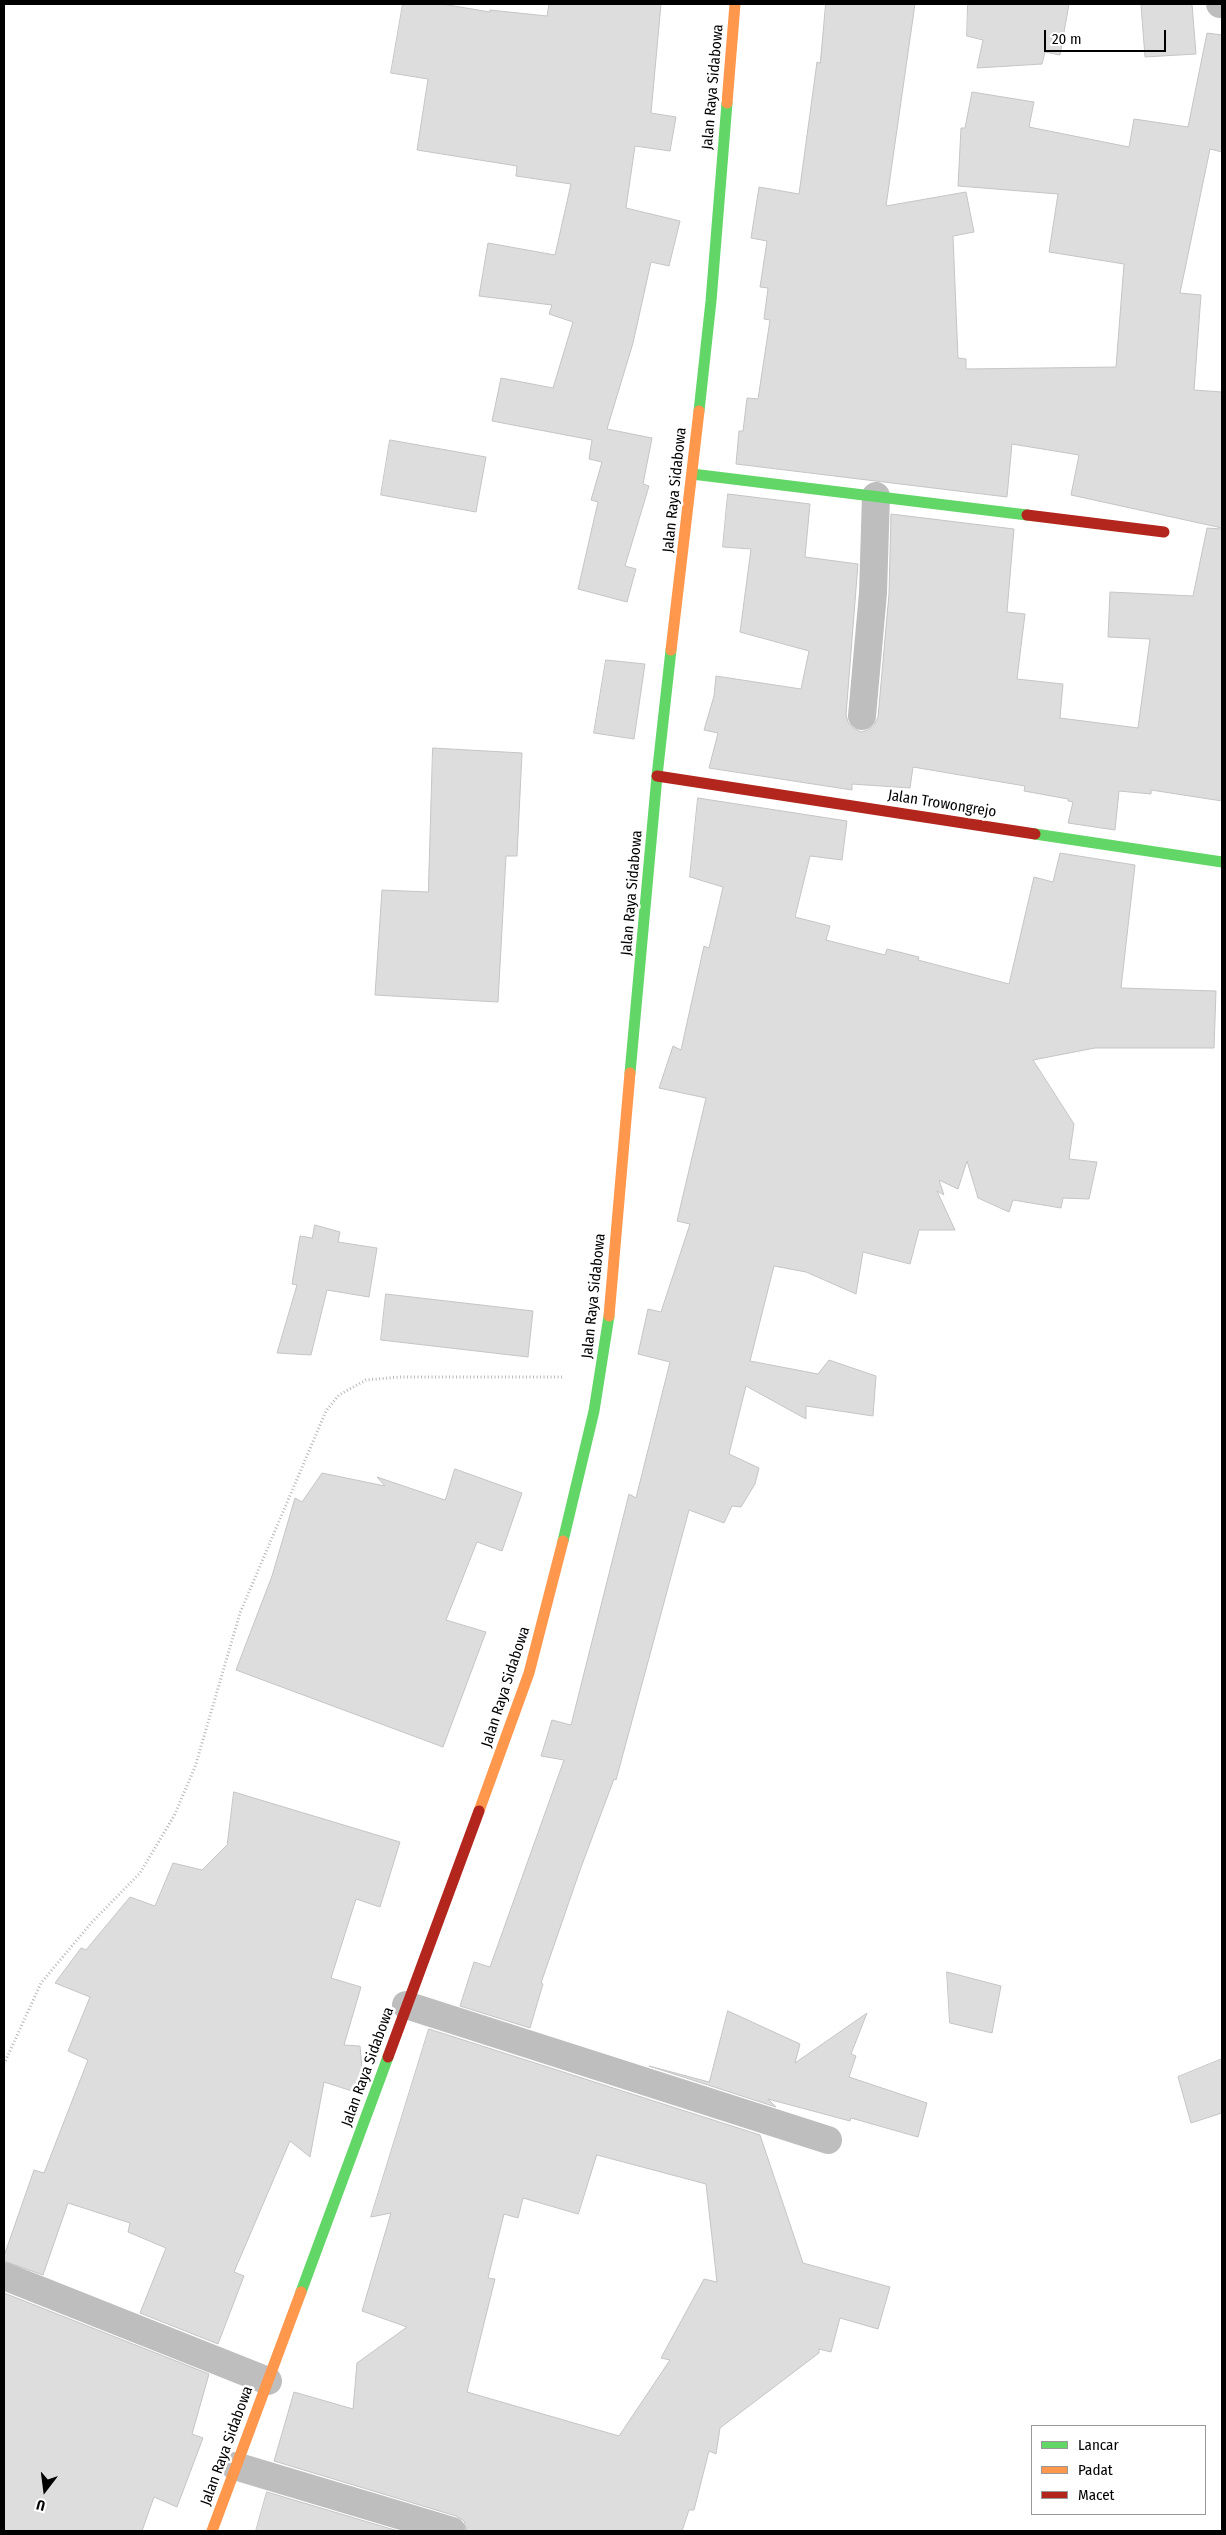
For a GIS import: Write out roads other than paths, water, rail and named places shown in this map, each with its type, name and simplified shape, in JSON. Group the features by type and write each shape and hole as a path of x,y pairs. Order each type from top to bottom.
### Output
{"main road":[{"name":"Jalan Raya Sidabowa","path":"212,2531 349,2165 406,2005 452,1887 529,1673 576,1497 599,1377 610,1304 657,776 711,301 735,4"},
{"path":"692,474 1164,532"},
{"name":"Jalan Trowongrejo","path":"657,776 1222,862"}],"street":[{"path":"862,716 873,592 876,496"},
{"path":"406,2005 828,2140"},
{"path":"4,2276 268,2381"},
{"path":"235,2466 452,2531"}]}
